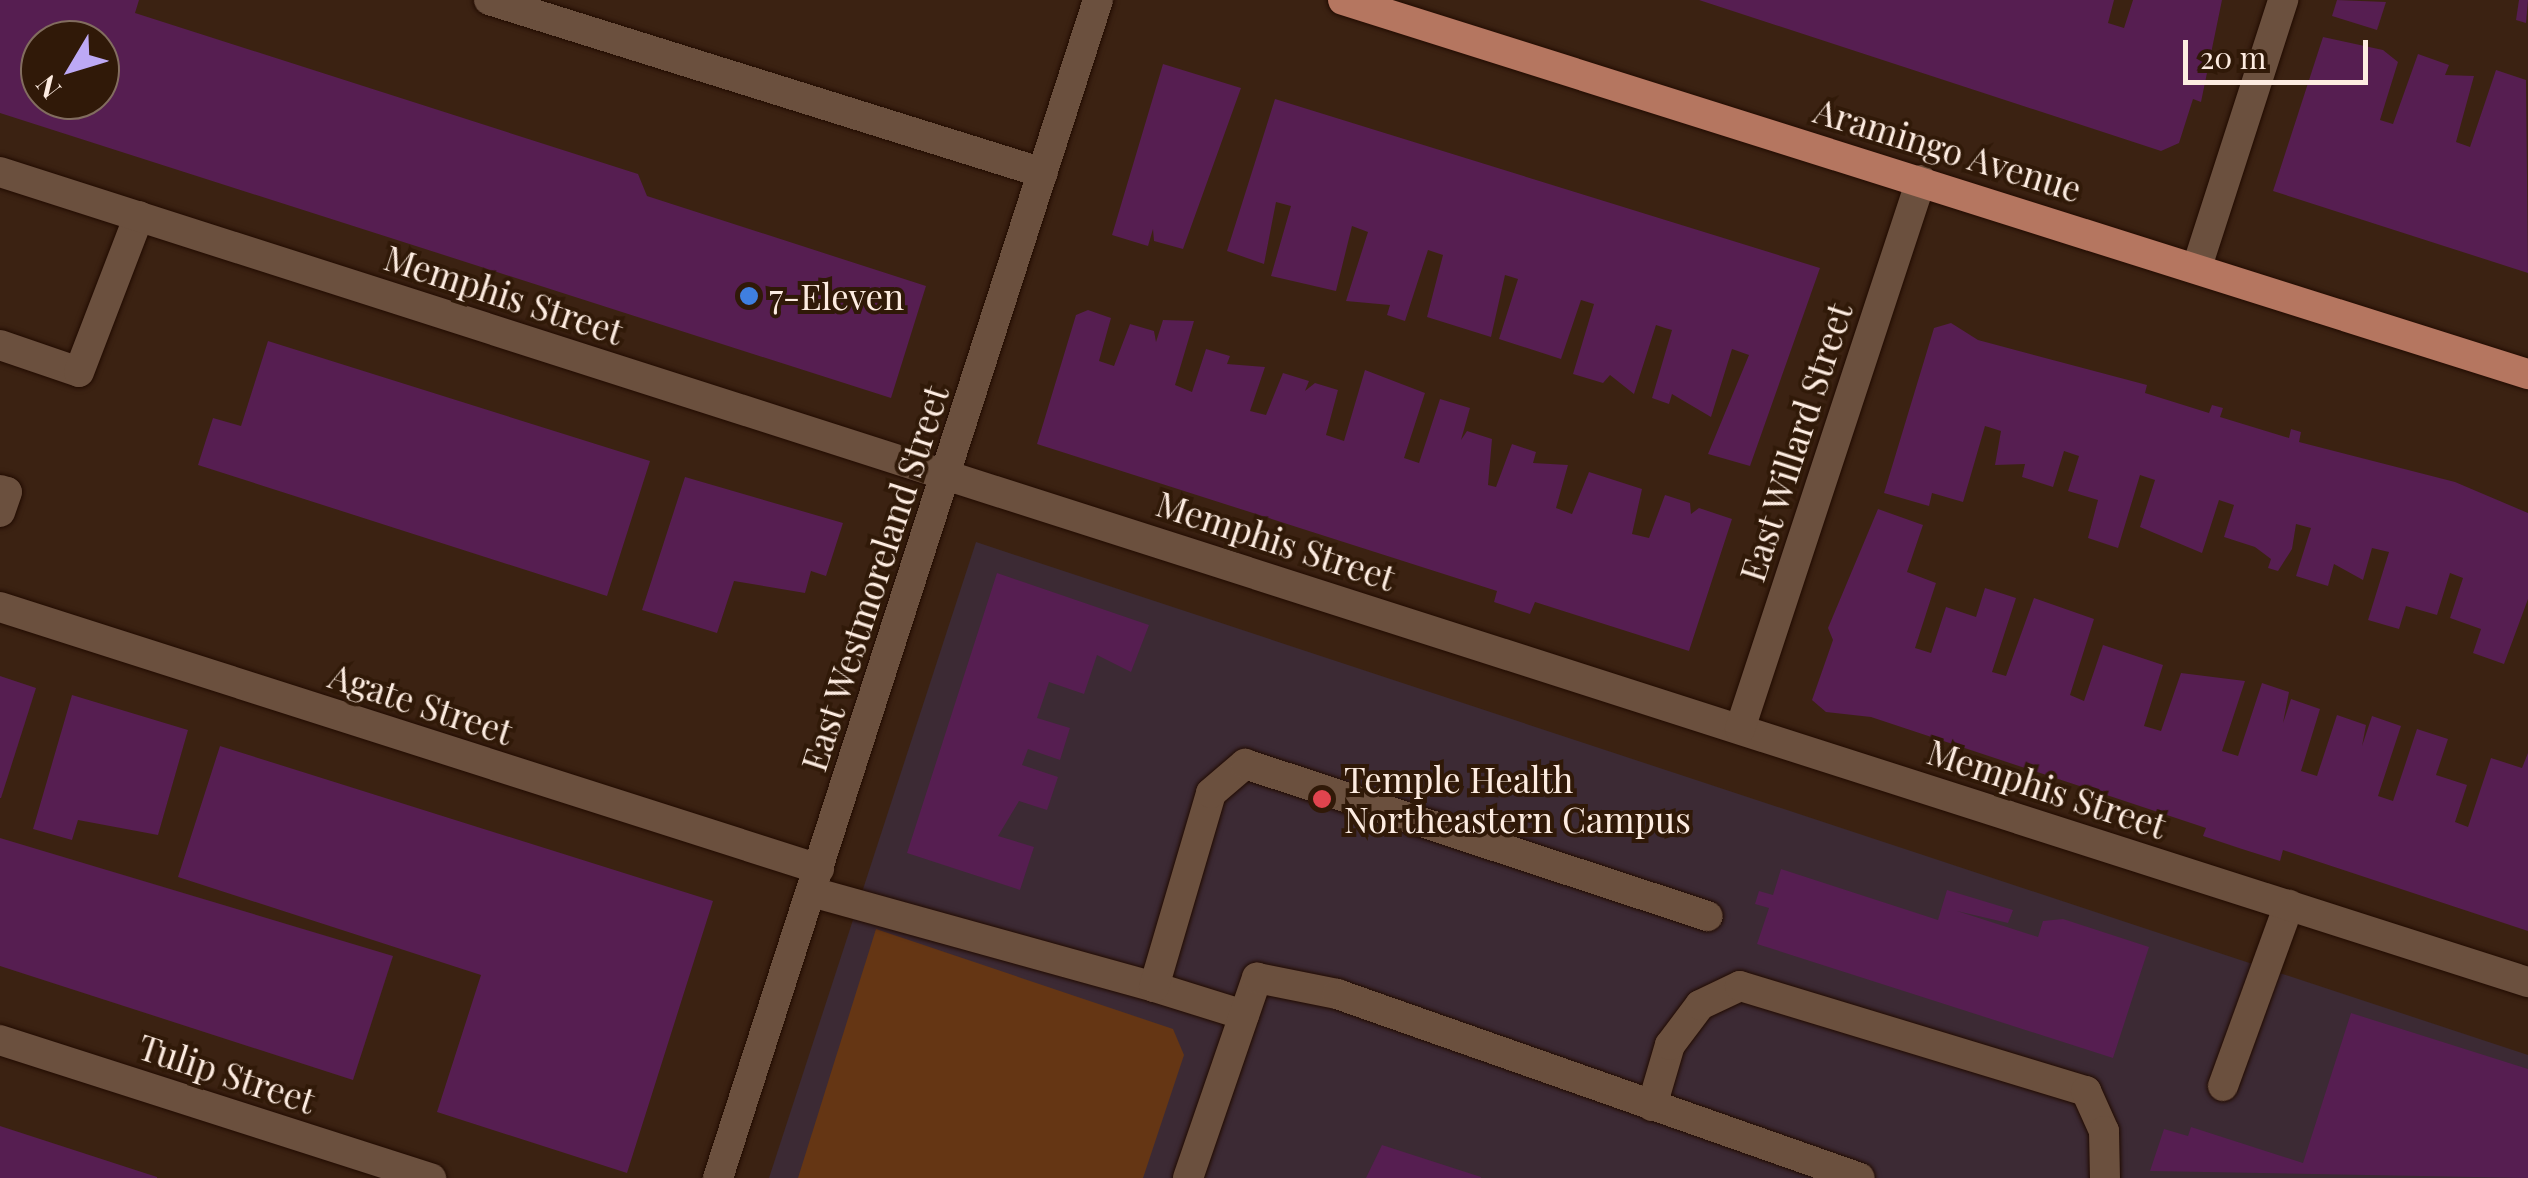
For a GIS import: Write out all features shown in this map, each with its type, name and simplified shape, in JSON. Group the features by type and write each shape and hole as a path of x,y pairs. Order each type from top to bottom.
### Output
{"main road":[{"name":"Aramingo Avenue","path":"1343,0 2528,374"}],"street":[{"path":"490,0 553,10 1044,172"},
{"name":"East Westmoreland Street","path":"718,1178 948,475 1098,0"},
{"path":"2197,267 2283,0"},
{"name":"Memphis Street","path":"0,172 2528,982"},
{"name":"East Willard Street","path":"1740,728 1921,180"},
{"path":"0,345 79,372 139,216"},
{"path":"0,490 7,492 0,512"},
{"name":"Agate Street","path":"0,608 815,880 1244,1014"},
{"path":"1154,987 1211,793 1245,764 1708,916"},
{"path":"2223,1086 2290,905"},
{"path":"1188,1178 1257,978 1337,994 1860,1178"},
{"path":"1652,1106 1670,1045 1700,1005 1740,986 2086,1091 2104,1131 2105,1178"},
{"name":"Tulip Street","path":"0,1040 431,1178"}],"shaded area":[{"name":"Temple Health Northeastern Campus","path":"976,542 2528,1055 2528,1178 769,1178"},
{"path":"876,929 1173,1029 1184,1055 1143,1178 798,1178"}],"building":[{"path":"0,0 139,0 135,13 638,174 647,196 926,286 891,398 22,120 120,120 120,20 20,20 20,119 0,113"},
{"path":"1699,0 2114,0 2108,23 2124,28 2133,0 2222,0 2201,102 2193,99 2179,143 2161,151"},
{"path":"2337,0 2386,2 2377,30 2332,16"},
{"path":"2519,0 2528,0 2526,23 2516,20"},
{"path":"2323,37 2383,50 2398,62 2380,120 2393,124 2418,54 2449,65 2445,75 2474,76 2456,142 2470,147 2496,70 2526,80 2528,273 2273,191"},
{"path":"1163,64 1241,88 1183,249 1154,241 1153,229 1148,246 1112,235"},
{"path":"1275,99 1820,268 1750,466 1708,454 1749,355 1732,349 1711,417 1672,394 1669,404 1652,398 1672,330 1656,325 1634,394 1610,375 1603,383 1573,374 1594,304 1581,300 1561,359 1499,339 1518,279 1505,275 1491,337 1427,317 1443,255 1428,250 1405,321 1387,315 1390,305 1346,301 1368,232 1352,226 1336,291 1271,276 1291,206 1276,202 1264,264 1227,251"},
{"path":"1088,310 1111,318 1099,361 1114,366 1130,324 1154,331 1156,342 1163,320 1194,321 1175,385 1192,392 1206,349 1230,356 1227,364 1265,367 1250,411 1266,415 1283,373 1309,381 1305,391 1315,383 1338,390 1326,435 1344,441 1365,370 1425,393 1404,458 1419,463 1440,399 1470,408 1461,440 1467,431 1492,439 1488,485 1496,487 1512,444 1536,452 1533,463 1568,465 1556,508 1572,514 1589,472 1642,489 1632,534 1649,538 1665,495 1690,503 1691,514 1699,508 1732,519 1689,651 1535,602 1530,614 1494,602 1497,591 1037,444 1076,315"},
{"path":"1951,323 1978,340 2147,385 2145,393 2209,413 2212,405 2223,408 2220,417 2289,438 2291,429 2301,432 2299,442 2455,482 2528,513 2528,599 2504,664 2473,653 2481,629 2450,618 2463,578 2450,573 2437,615 2406,606 2399,629 2368,620 2389,552 2372,548 2363,580 2334,564 2328,586 2296,576 2311,528 2296,524 2292,549 2278,571 2268,568 2271,559 2255,547 2224,537 2234,505 2219,500 2202,553 2140,527 2155,480 2140,475 2118,548 2088,538 2098,500 2068,491 2079,456 2064,451 2053,487 2022,477 2025,464 1995,465 2001,431 1985,426 1963,502 1932,493 1929,506 1884,493 1934,328"},
{"path":"268,341 650,461 607,596 198,465 213,418 241,426"},
{"path":"685,477 843,523 826,576 811,571 805,593 734,581 717,633 642,610"},
{"path":"1878,509 1923,525 1907,572 1936,583 1915,648 1931,653 1946,607 1976,617 1985,588 2016,598 1992,672 2006,676 2034,598 2094,619 2070,695 2084,701 2103,645 2163,665 2144,726 2161,731 2181,673 2245,681 2222,751 2238,756 2262,683 2289,692 2283,723 2291,699 2320,709 2301,771 2317,776 2337,715 2366,725 2362,746 2372,716 2401,726 2378,796 2393,801 2417,729 2448,739 2436,775 2467,785 2455,822 2468,827 2491,758 2522,768 2528,753 2528,931 2283,850 2280,861 2242,849 2203,836 2206,828 1871,717 1826,712 1812,700 1833,640 1828,628"},
{"path":"997,573 1149,625 1131,672 1097,655 1084,694 1049,682 1037,718 1070,728 1060,760 1028,749 1022,765 1058,777 1047,810 1019,801 998,836 1034,847 1020,890 907,853"},
{"path":"0,676 36,688 1,798 0,798"},
{"path":"72,695 188,730 158,835 78,820 72,840 33,829"},
{"path":"220,746 713,901 627,1173 437,1112 481,975 178,877"},
{"path":"0,838 393,956 353,1080 0,966"},
{"path":"1781,869 1938,920 1947,890 2013,910 2008,923 1957,911 2038,937 2043,921 2063,919 2149,947 2113,1058 1757,944 1769,908 1755,904 1759,891 1773,895"},
{"path":"2351,1013 2528,1069 2528,1178 2150,1171 2164,1129 2188,1136 2191,1127 2303,1163"},
{"path":"0,1126 157,1177 157,1178 0,1178"},
{"path":"1382,1145 1481,1177 1481,1178 1366,1178"}],"place":[{"name":"7-Eleven","path":"749,296"},
{"name":"Temple Health Northeastern Campus","path":"1322,799"}]}
